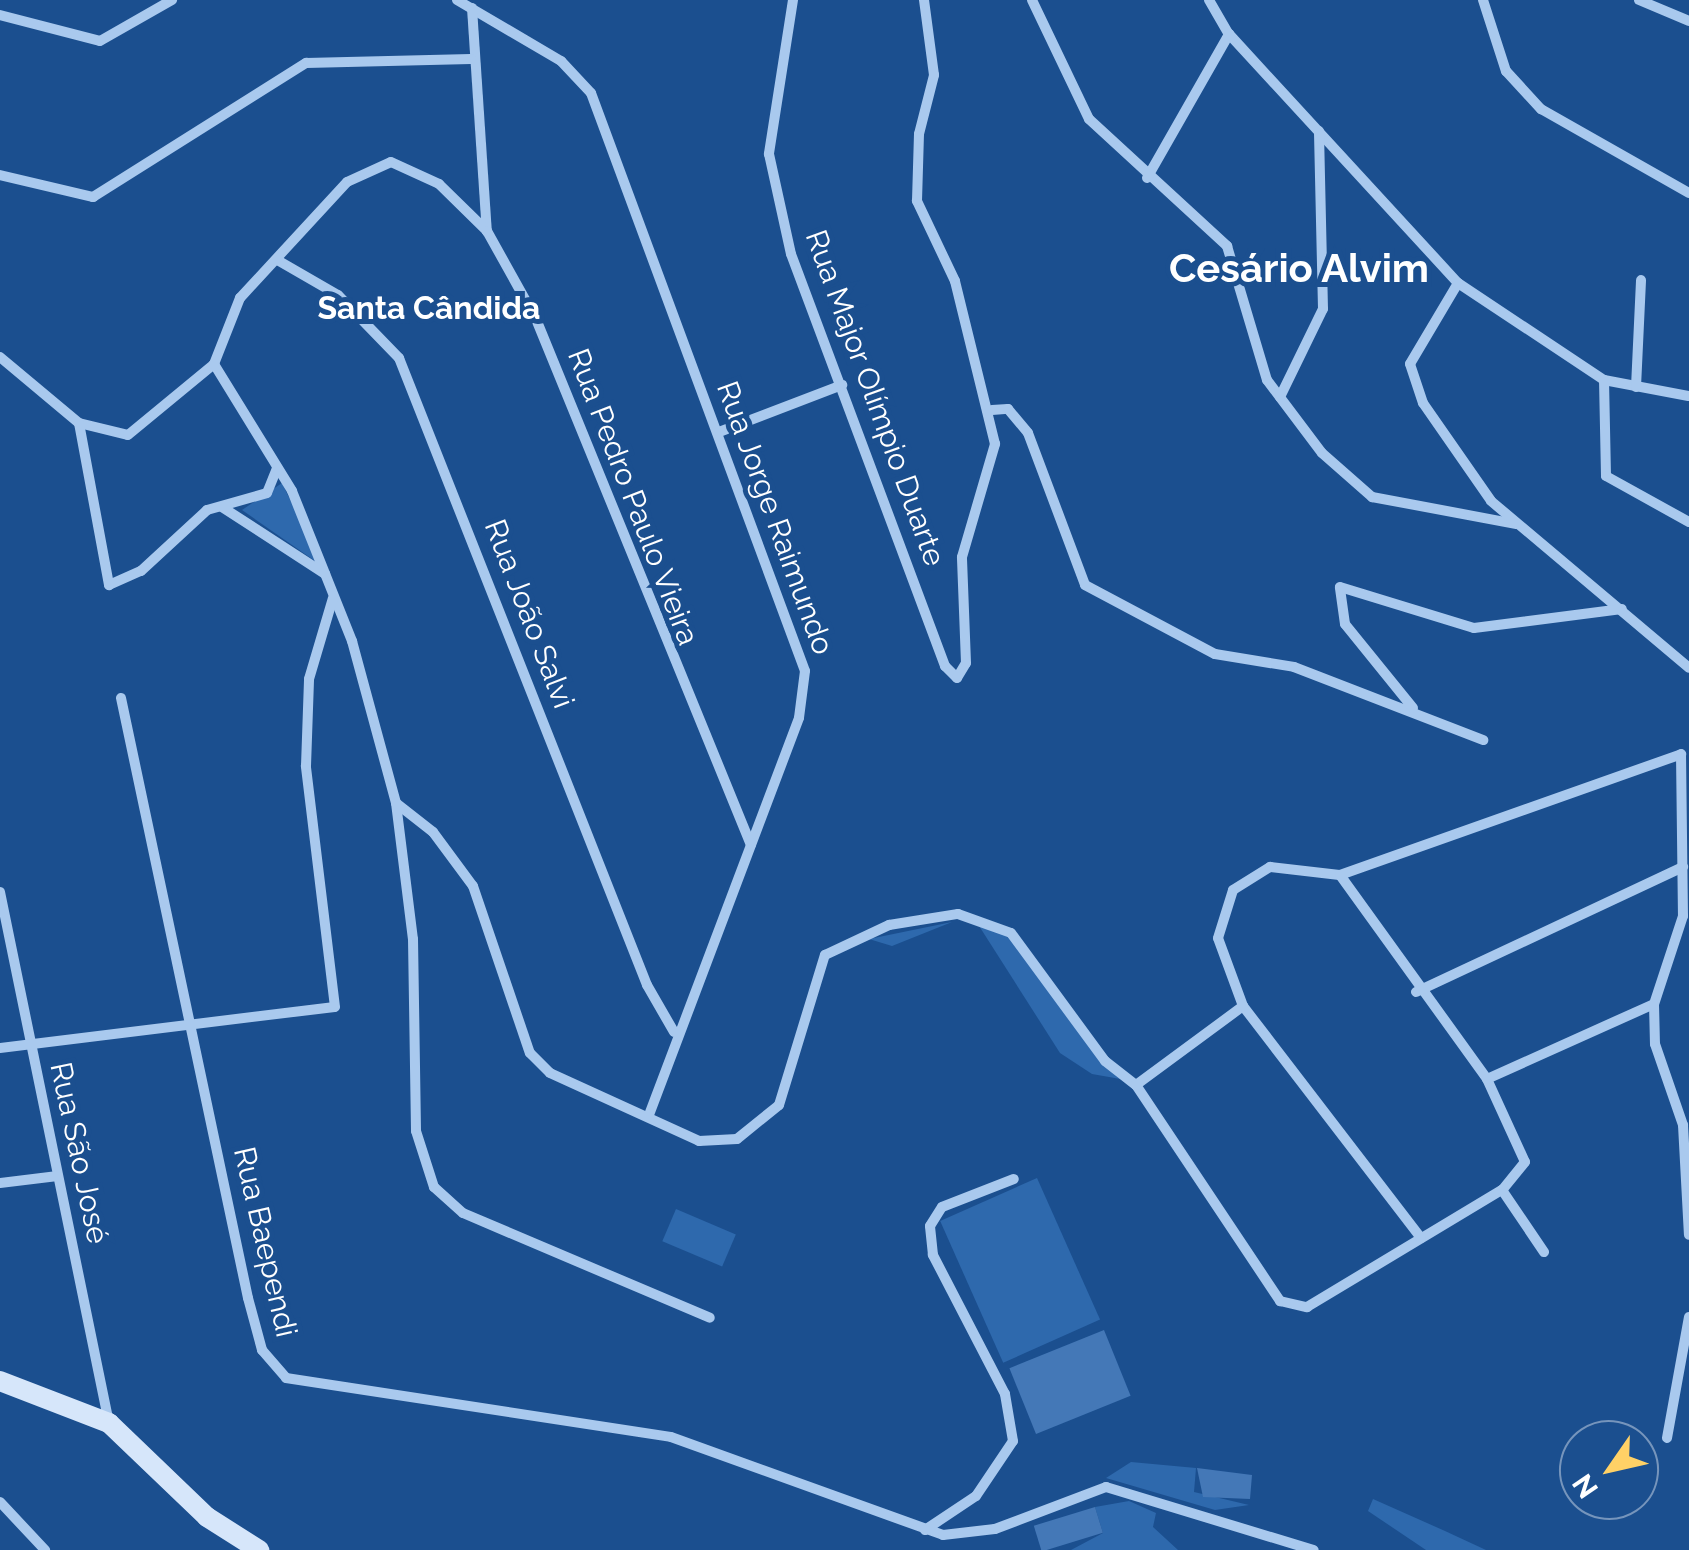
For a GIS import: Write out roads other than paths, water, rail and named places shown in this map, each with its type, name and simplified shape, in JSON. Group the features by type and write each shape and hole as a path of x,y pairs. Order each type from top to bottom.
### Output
{"main road":[{"path":"0,1380 109,1423 207,1517 259,1550"}],"street":[{"path":"0,15 100,42 172,0"},
{"name":"Rua Jorge Raimundo","path":"457,0 562,62 590,92 805,670 799,718 752,845 674,1032 650,1116"},
{"name":"Rua Major Olímpio Duarte","path":"793,0 769,154 791,254 950,677 964,676 962,557 995,444 992,410"},
{"path":"924,0 934,74 919,134 917,201 947,257 992,410 1008,410 1028,433 1085,585 1215,654 1294,667 1415,710"},
{"path":"1032,0 1089,119 1147,178 1227,246 1280,396 1372,497 1516,524"},
{"path":"1209,0 1228,34 1458,283 1604,380 1689,396"},
{"path":"1483,0 1506,71 1541,110 1689,192"},
{"path":"1639,0 1689,20"},
{"path":"472,8 471,60 487,231"},
{"path":"1147,178 1228,34"},
{"path":"0,175 92,197 306,63 471,60"},
{"path":"1280,396 1323,309 1319,130"},
{"name":"Rua Pedro Paulo Vieira","path":"0,357 79,422 128,435 214,364 240,298 347,182 376,164 408,166 439,184 487,231 536,320 752,845"},
{"name":"Rua João Salvi","path":"278,261 373,324 408,376 646,985 674,1032"},
{"path":"1636,386 1641,280"},
{"path":"1458,283 1410,364 1411,379 1456,456 1516,524 1623,609 1689,668"},
{"path":"214,364 278,467 328,576 396,803 413,939 416,1132 434,1186 463,1213 710,1318"},
{"path":"1604,380 1606,476 1689,522"},
{"path":"719,432 842,385"},
{"path":"79,422 110,585 142,572 192,519 267,493 278,467"},
{"path":"221,506 328,576"},
{"path":"1482,740 1442,730 1415,710 1346,624 1340,588 1474,628 1623,609"},
{"path":"0,1048 193,1030 335,1007 306,766 309,679 332,598"},
{"name":"Rua Baependi","path":"122,698 248,1298 262,1350 286,1378 671,1436 926,1530 995,1529 1106,1487 1314,1550"},
{"path":"1421,1238 1243,1006 1218,938 1233,890 1270,867 1340,876 1681,754 1689,744"},
{"path":"1681,754 1683,916 1654,1004 1655,1044 1683,1125 1689,1235"},
{"path":"396,803 433,832 473,886 514,1029 530,1053 550,1073 722,1145 761,1125 794,1078 825,956 889,925 958,914 1011,933 1105,1061 1136,1084 1268,1290 1307,1307 1502,1190 1526,1162 1488,1079 1416,992 1340,876"},
{"path":"1416,992 1682,867"},
{"name":"Rua São José","path":"0,892 109,1423"},
{"path":"1488,1079 1654,1004"},
{"path":"1136,1084 1243,1006"},
{"path":"0,1183 58,1176"},
{"path":"926,1530 976,1496 1014,1442 1004,1394 933,1255 930,1226 942,1207 1014,1179"},
{"path":"1502,1190 1544,1252"},
{"path":"1666,1438 1689,1318"},
{"path":"0,1502 45,1550"}],"district":[{"name":"Cesário Alvim","path":"1299,268"},
{"name":"Santa Cândida","path":"429,308"}]}
